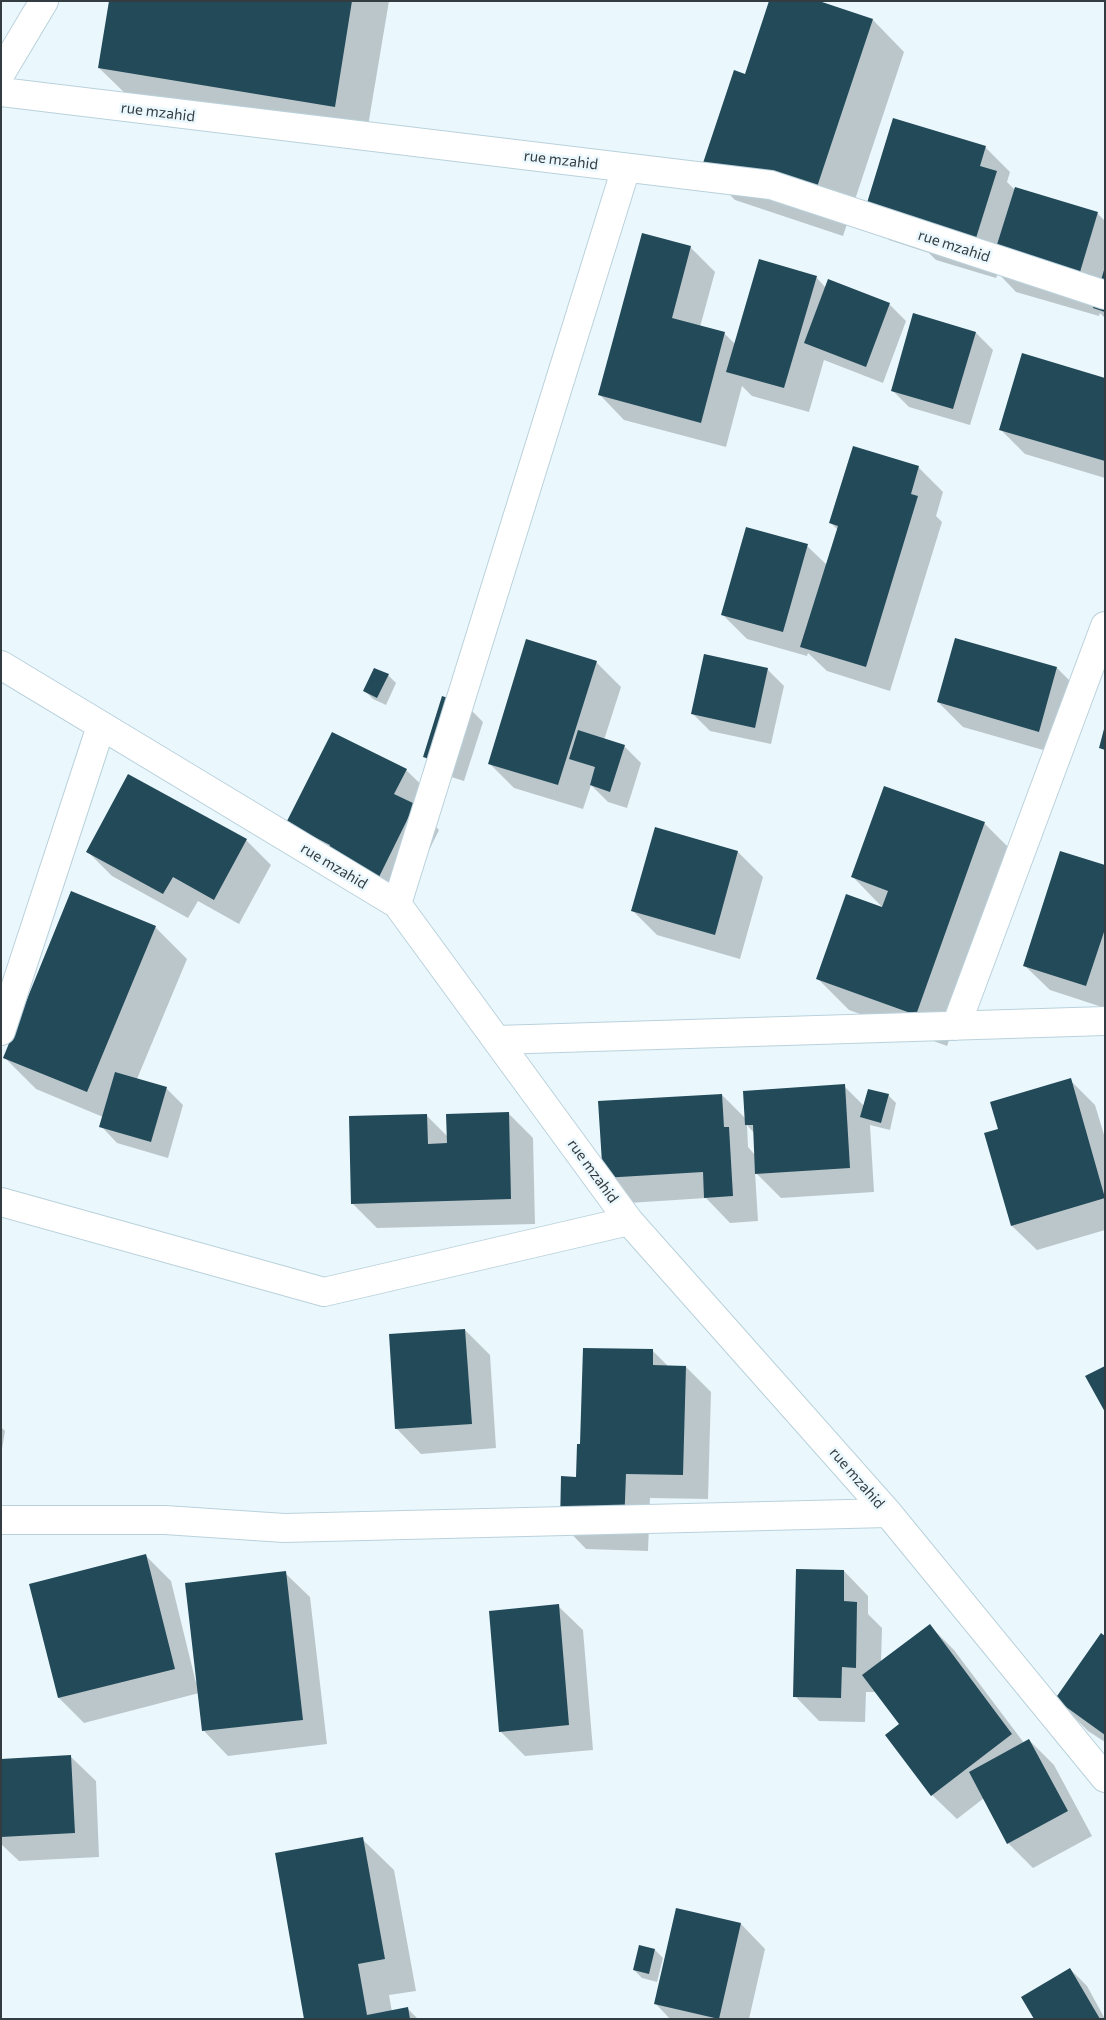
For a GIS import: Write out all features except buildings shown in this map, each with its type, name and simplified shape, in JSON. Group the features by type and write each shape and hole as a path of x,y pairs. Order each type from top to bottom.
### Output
{"street":[{"path":"1,73 44,1"},
{"name":"rue mzahid","path":"1,92 771,185 1105,295"},
{"path":"397,904 626,168"},
{"path":"956,1026 1105,626"},
{"name":"rue mzahid","path":"1,665 397,904 629,1221 888,1513 1105,1778"},
{"path":"1,1031 100,726"},
{"path":"497,1040 1105,1021"},
{"path":"1,1202 324,1292 629,1221"},
{"path":"1,1520 164,1520 284,1528 888,1513"}]}
